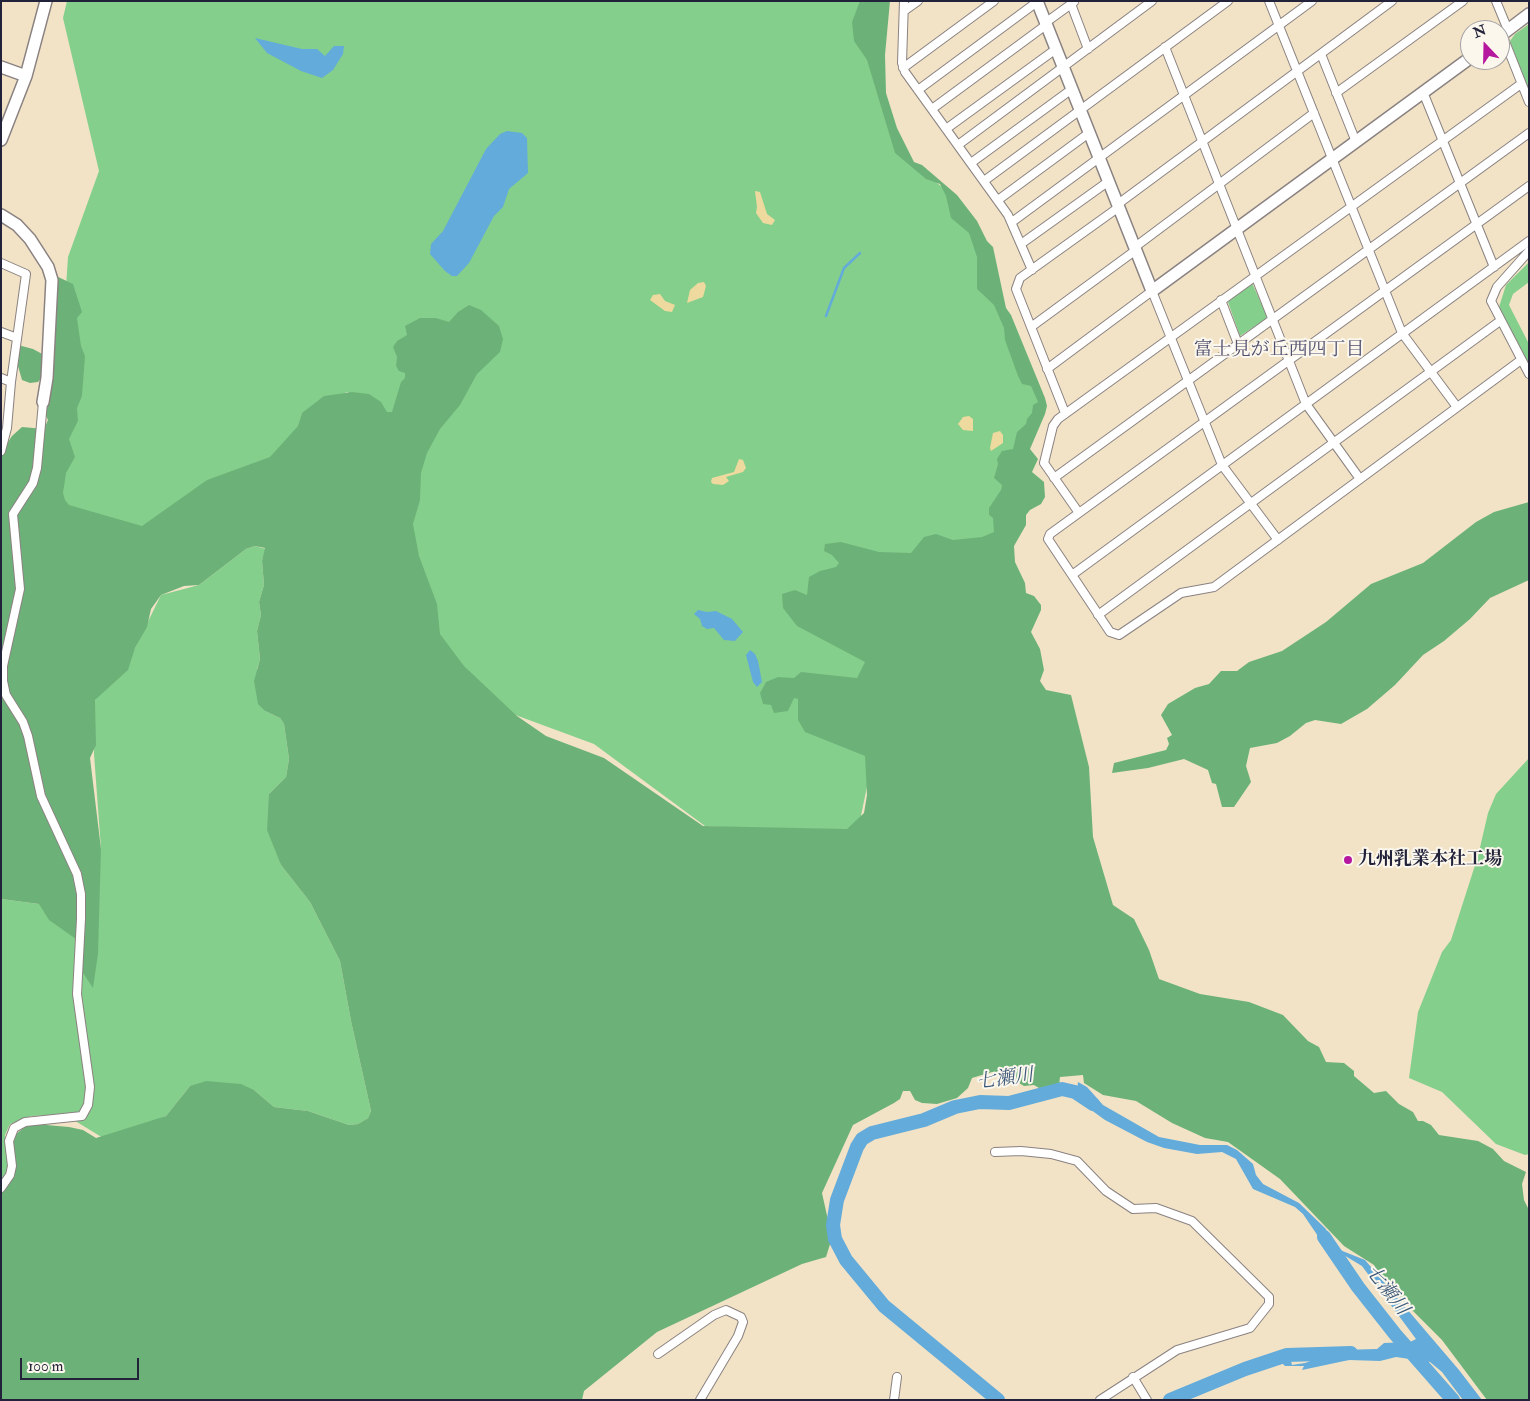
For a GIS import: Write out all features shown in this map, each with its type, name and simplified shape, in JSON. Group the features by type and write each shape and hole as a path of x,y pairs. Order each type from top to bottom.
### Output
{"street":[{"path":"1,140 26,76 46,1"},
{"path":"904,1 903,68 998,200 1012,222 1032,270"},
{"path":"904,12 918,1"},
{"path":"903,68 994,1"},
{"path":"958,145 1152,1"},
{"path":"984,181 1228,1"},
{"path":"1269,1 1402,334 1457,407"},
{"path":"1012,222 1312,1"},
{"path":"1065,413 1016,289 1020,278 1392,1"},
{"path":"1336,93 1463,1"},
{"path":"1496,1 1500,20"},
{"path":"918,90 1037,2 1222,465 1278,540"},
{"path":"932,109 1072,3 1088,49"},
{"path":"1510,28 1529,14"},
{"path":"1164,47 1306,404 1360,479"},
{"path":"946,129 1056,49"},
{"path":"1510,52 1529,102"},
{"path":"1321,54 1356,142"},
{"path":"1047,369 1460,65"},
{"path":"1,67 26,76"},
{"path":"1079,512 1044,463 1053,426 1065,413 1522,84"},
{"path":"970,163 1072,89"},
{"path":"1423,92 1494,267"},
{"path":"1031,327 1314,114"},
{"path":"998,200 1090,133"},
{"path":"1054,478 1529,133"},
{"path":"1021,244 1109,182"},
{"path":"1521,360 1214,587 1181,593 1119,635 1112,634 1048,539 1050,534 1079,512 1529,186"},
{"path":"1,215 17,225 30,239 48,267 52,280 53,297 36,468 33,483 18,502 13,514 20,589 3,666 3,681 6,695 23,722 28,736 41,796 77,874 81,894 77,994 90,1088 88,1105 82,1116 25,1122 14,1128 9,1141 12,1166 10,1175 1,1188"},
{"path":"1072,575 1529,241"},
{"path":"1529,251 1493,293 1491,304 1529,374"},
{"path":"1,263 26,274 1,451"},
{"path":"1221,300 1238,344"},
{"path":"1098,614 1500,321"},
{"path":"1,332 17,338"},
{"path":"1,378 11,382"},
{"path":"995,1152 1021,1151 1051,1154 1077,1161 1106,1191 1133,1209 1156,1208 1192,1222 1269,1298 1269,1304 1250,1328 1177,1350 1100,1400"},
{"path":"658,1354 714,1315 726,1310 741,1317 743,1322 738,1336 700,1400"},
{"path":"894,1400 897,1376"},
{"path":"1133,1377 1147,1400"}],"green space":[{"path":"67,1 869,1 875,74 896,136 913,164 946,190 973,225 1040,400 1028,430 1031,492 885,656 875,748 857,835 705,826 594,744 491,706 457,665 431,620 389,423 347,392 302,414 289,462 140,537 51,514 68,257 99,171 63,18"},
{"path":"860,1 890,1 885,55 886,93 897,128 914,162 922,165 957,195 977,221 987,241 993,247 1006,308 1011,315 1045,398 1047,406 1045,414 1030,449 1038,459 1032,472 1044,482 1045,497 1041,504 1030,510 1026,515 1026,525 1014,546 1015,562 1025,583 1026,593 1034,596 1041,605 1041,610 1031,632 1040,649 1044,670 1040,681 1046,690 1071,695 1089,767 1093,837 1113,905 1134,919 1149,950 1159,979 1200,994 1249,1002 1283,1015 1308,1041 1319,1047 1326,1062 1344,1063 1354,1071 1354,1076 1374,1093 1386,1091 1399,1104 1413,1112 1418,1121 1431,1125 1439,1135 1478,1141 1493,1149 1504,1161 1526,1172 1522,1184 1524,1200 1529,1210 1529,1400 1487,1400 1442,1340 1385,1283 1374,1265 1344,1246 1280,1179 1228,1142 1205,1138 1172,1123 1136,1101 1103,1095 1084,1083 1083,1075 1060,1077 1059,1086 1039,1088 1034,1085 1024,1086 1001,1072 992,1072 972,1078 968,1088 957,1098 937,1104 922,1103 915,1100 910,1091 903,1091 900,1099 853,1125 822,1193 832,1238 826,1257 802,1264 657,1332 584,1391 582,1400 1,1400 1,1192 15,1176 13,1144 16,1134 25,1127 35,1124 83,1130 96,1138 166,1116 190,1086 206,1081 241,1084 254,1090 274,1107 308,1111 349,1125 358,1124 368,1118 371,1111 340,961 310,902 281,865 267,830 269,794 286,777 289,759 284,724 280,718 265,711 258,704 254,681 260,659 257,631 261,615 259,602 264,585 262,561 265,548 255,546 246,549 199,585 184,586 161,595 151,609 147,627 135,648 128,670 95,700 96,745 90,758 101,849 98,954 93,988 83,973 83,944 49,920 39,904 1,899 1,453 12,436 22,427 44,429 48,420 43,409 48,407 49,393 42,377 38,382 30,383 22,380 18,366 14,363 18,345 33,349 46,356 54,275 73,284 82,312 77,318 81,346 85,356 82,396 77,408 78,421 69,439 75,457 66,473 63,493 65,500 69,505 142,526 207,480 270,457 298,426 302,413 324,396 352,392 369,394 381,402 387,412 392,412 401,382 405,378 405,373 399,371 396,366 397,357 393,347 397,341 407,335 405,326 420,318 436,318 449,322 458,312 469,305 481,310 499,326 503,339 500,352 477,374 460,405 440,429 427,453 421,473 420,500 413,524 419,556 437,604 440,634 464,666 517,716 546,736 604,758 703,826 847,829 864,813 867,795 865,756 805,732 798,720 798,699 794,698 788,711 774,713 771,705 763,704 760,693 766,682 778,677 794,678 801,672 857,678 865,662 797,626 783,608 782,594 795,590 807,595 809,577 820,571 836,567 839,563 832,555 824,551 825,544 841,542 879,552 911,553 924,537 936,534 953,540 982,537 994,532 993,518 989,515 989,508 1001,490 1002,485 994,478 998,464 997,459 1002,451 1013,449 1017,432 1026,424 1027,419 1032,413 1033,405 1038,402 1031,386 1022,384 1018,376 1005,340 1004,328 994,305 977,289 977,257 969,233 951,218 946,196 940,184 926,179 895,153 867,60 854,41 852,22"},
{"path":"1529,24 1529,92 1510,41 1515,34"},
{"path":"1529,262 1529,282 1513,294 1509,305 1529,344 1529,365 1499,307 1506,285"},
{"path":"1252,283 1267,316 1266,319 1240,336 1228,302"},
{"path":"1529,502 1529,580 1490,598 1470,619 1444,641 1423,655 1395,685 1367,709 1341,724 1315,720 1306,723 1290,736 1277,743 1250,748 1246,766 1251,782 1234,807 1222,807 1216,784 1212,783 1208,770 1184,759 1148,768 1112,773 1114,763 1166,750 1169,744 1167,738 1172,735 1161,715 1168,704 1195,688 1209,684 1221,671 1237,671 1249,662 1282,651 1326,622 1371,584 1423,563 1476,522 1494,512"},
{"path":"255,546 266,549 262,561 264,585 259,602 261,615 257,631 260,659 257,669 265,711 280,718 284,724 289,759 286,777 269,794 281,865 310,902 340,961 371,1111 368,1118 358,1124 349,1125 308,1111 274,1107 254,1090 190,1086 166,1116 108,1141 72,1119 54,1115 31,1116 10,1124 5,1135 8,1171 1,1182 1,899 39,904 101,849 94,754 95,700 135,648 161,595 199,585 246,549"},
{"path":"1529,758 1529,1154 1525,1155 1496,1144 1442,1092 1409,1078 1418,1012 1442,952 1451,940 1478,856 1488,813 1496,794"}],"sand":[{"path":"755,191 760,192 767,214 775,220 772,225 763,223 756,213"},
{"path":"704,282 706,286 703,297 687,303 690,290 698,283"},
{"path":"660,294 665,301 675,305 672,312 665,311 650,300 653,295"},
{"path":"969,416 973,419 973,431 963,430 958,424 963,417"},
{"path":"1000,431 1003,435 1003,443 991,451 993,433"},
{"path":"739,459 743,460 746,468 743,472 726,477 729,481 723,485 711,482 712,478 734,472"}],"water":[{"path":"255,38 302,49 317,49 325,56 334,46 344,46 343,54 333,70 322,78 301,71 267,53"},
{"path":"507,131 522,133 527,138 528,173 509,189 503,207 494,216 469,263 457,276 452,276 430,254 431,244 443,231 486,149 500,134"},
{"path":"698,610 716,611 732,619 743,632 735,641 724,640 714,628 707,629 702,626 700,619 694,614"},
{"path":"750,650 755,654 758,661 762,682 757,687 753,682 746,655"},
{"path":"1078,1082 1087,1087 1103,1105 1159,1137 1200,1145 1227,1145 1237,1150 1253,1164 1256,1175 1263,1184 1299,1203 1326,1229 1327,1234 1324,1236 1340,1250 1365,1260 1459,1370 1482,1400 1463,1400 1442,1372 1430,1362 1396,1357 1380,1361 1349,1360 1302,1370 1304,1366 1285,1366 1280,1361 1268,1366 1269,1362 1279,1356 1264,1358 1276,1352 1284,1351 1285,1362 1291,1361 1292,1365 1305,1363 1340,1350 1377,1349 1384,1343 1410,1342 1416,1339 1362,1266 1342,1254 1331,1251 1322,1242 1303,1214 1295,1207 1253,1189 1236,1159 1222,1152 1197,1154 1164,1148 1147,1142 1105,1120 1076,1099"}],"waterway":[{"path":"826,316 844,268 860,253"},
{"name":"七瀬川","path":"998,1400 884,1306 846,1260 835,1239 833,1225 837,1200 857,1147 862,1139 872,1133 924,1120 955,1107 980,1102 1009,1103 1062,1089 1075,1092 1093,1104"},
{"name":"七瀬川","path":"1324,1237 1358,1287 1395,1334 1453,1400"},
{"path":"1170,1400 1245,1369 1287,1355 1351,1353"}],"place":[{"name":"九州乳業本社工場","path":"1348,860"}],"district":[{"name":"富士見が丘西四丁目","path":"1279,351"}]}
